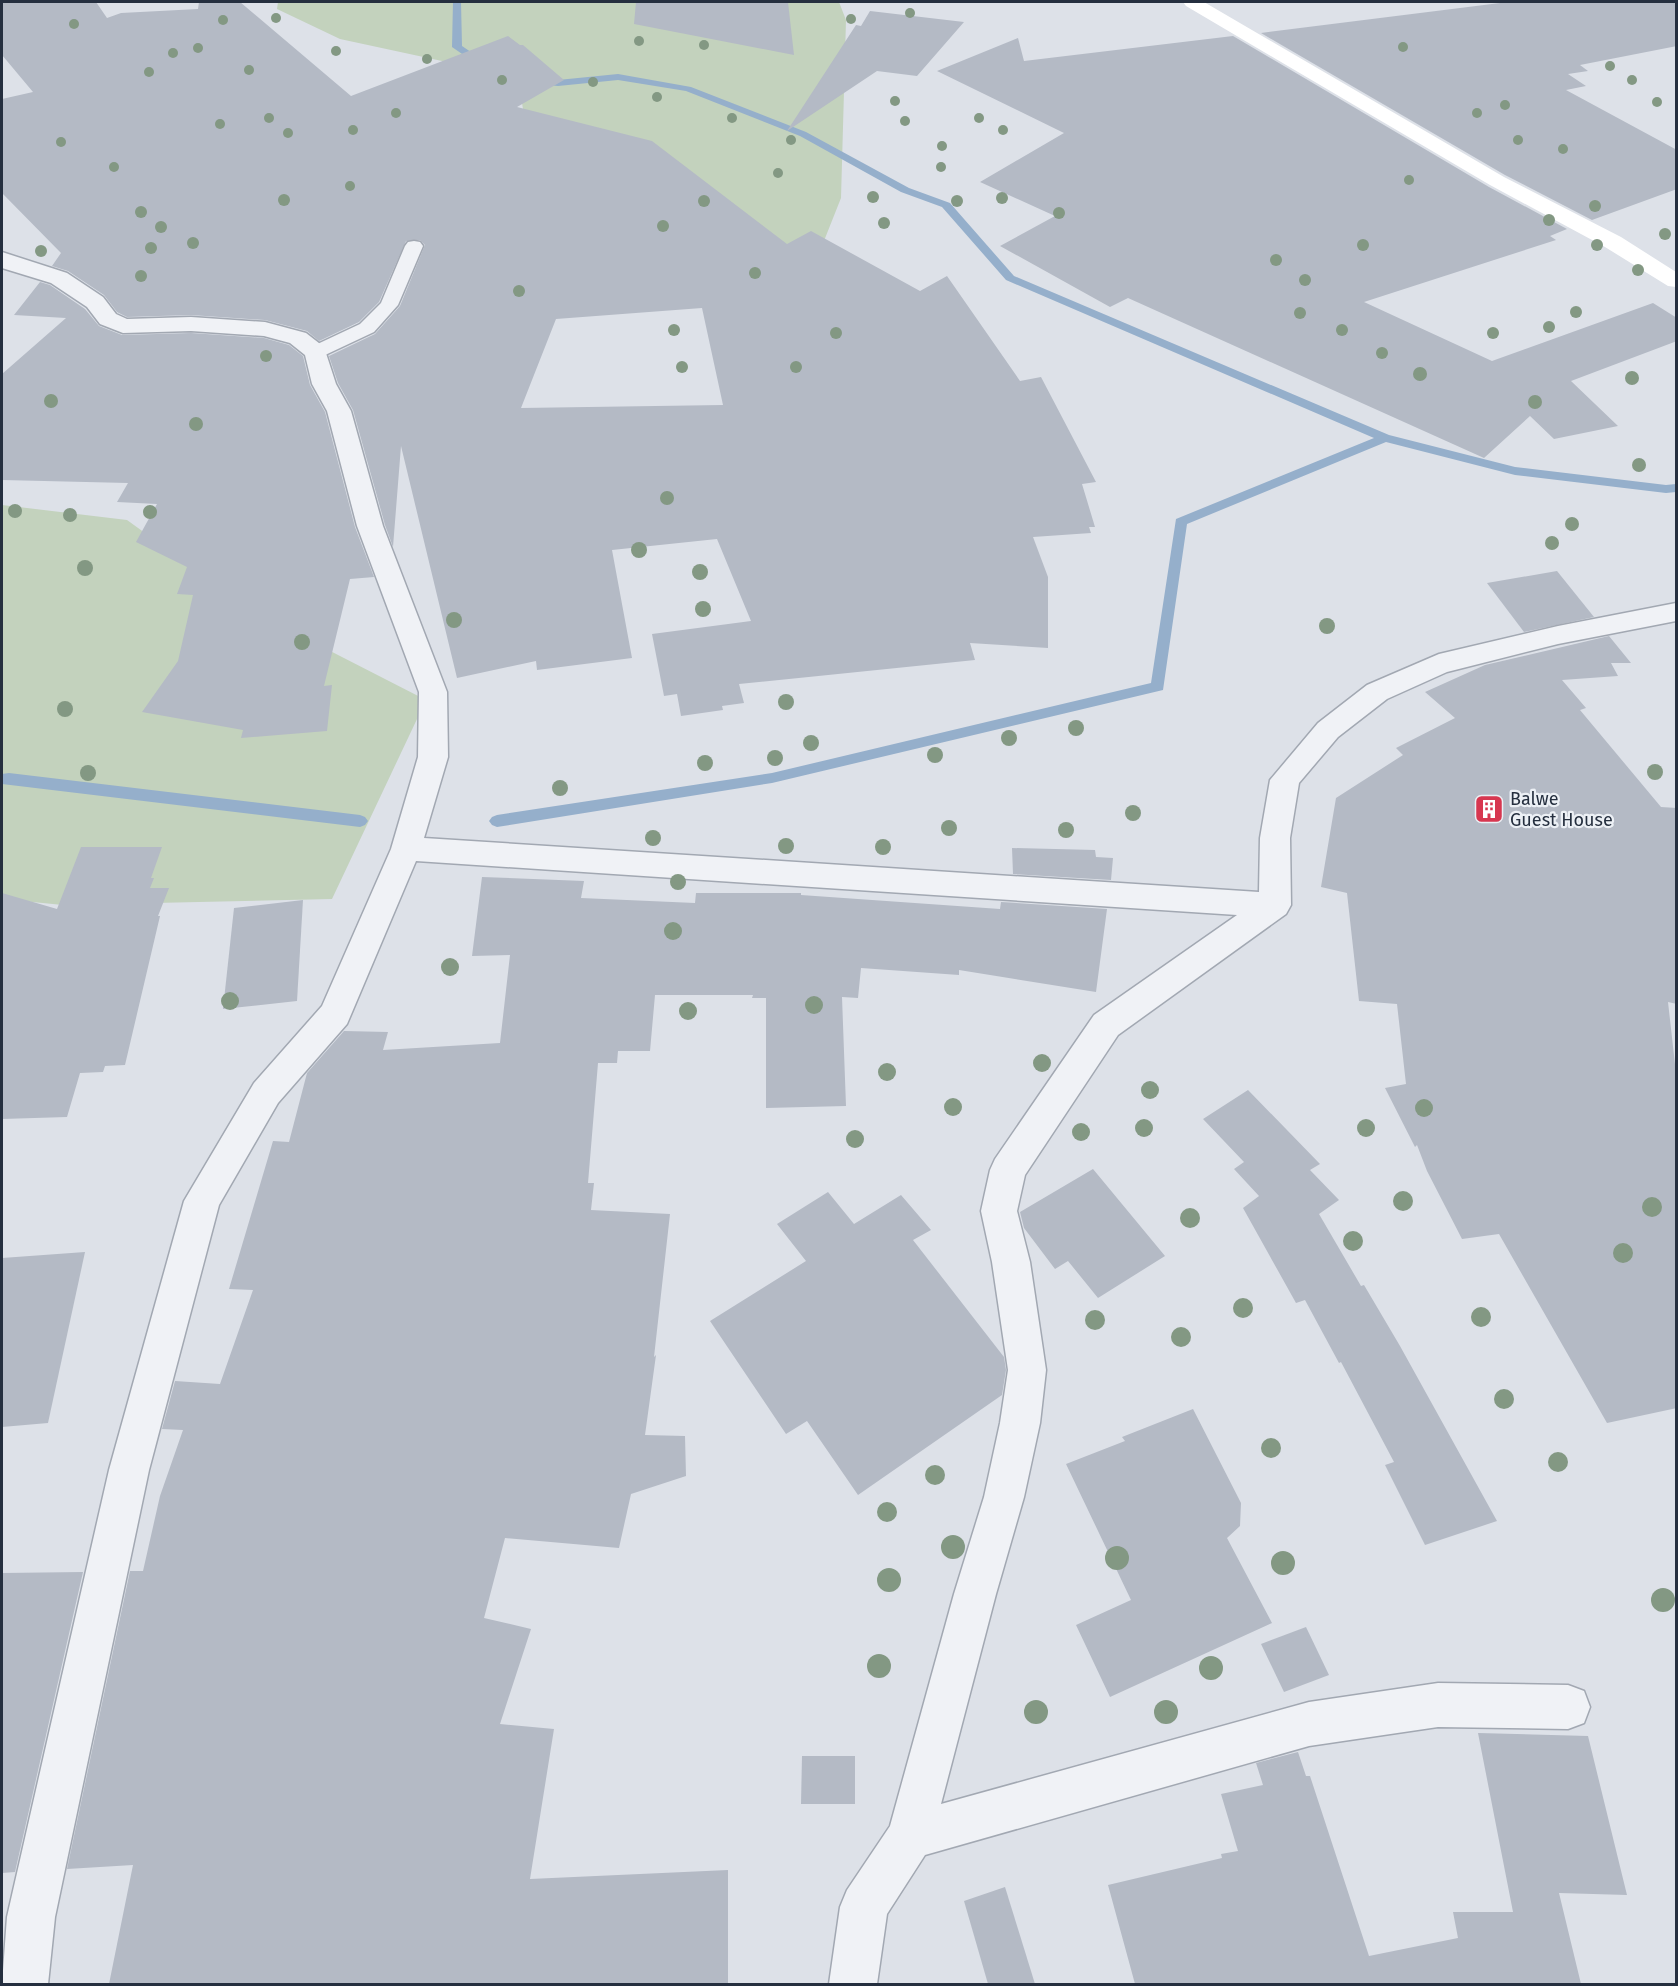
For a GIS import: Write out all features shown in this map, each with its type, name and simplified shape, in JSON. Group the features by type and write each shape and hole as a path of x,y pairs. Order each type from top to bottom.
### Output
{"street":[{"path":"1192,2 1497,181 1613,242 1677,281"},
{"path":"2,259 10,264 58,278 95,302 108,320 123,326 191,324 266,329 298,338 316,352 324,384 339,411 349,442 359,490 370,526 434,692 433,757 406,849 335,1014 266,1093 202,1201 129,1470 31,1917 24,1984"},
{"path":"1275,905 1275,838 1285,780 1329,730 1377,692 1439,664 1558,635 1677,612"},
{"path":"406,849 1275,905"},
{"path":"853,1984 864,1907 910,1836 975,1594 1004,1497 1020,1423 1027,1370 1011,1262 999,1211 1008,1170 1106,1025 1275,905"},
{"path":"910,1836 1309,1724 1438,1706 1568,1707"}],"lane":[{"path":"316,352 367,328 389,304 414,246"}],"green space":[{"path":"278,2 839,2 846,20 841,198 818,256 535,181 521,97 442,61 340,39 277,9"},
{"path":"2,505 127,520 256,613 426,700 332,899 63,905 2,899"}],"building":[{"path":"2,2 96,2 107,18 121,13 198,9 199,2 240,2 351,96 508,36 523,45 564,80 517,107 652,141 787,244 811,231 920,291 947,276 1020,381 1041,377 1096,482 1082,484 1095,527 1089,527 1091,533 1033,537 1048,577 1048,648 970,643 975,660 739,684 744,703 722,706 723,710 681,716 677,694 664,696 652,634 751,621 717,539 612,550 632,658 537,670 536,661 457,678 401,446 393,547 353,410 338,383 329,356 375,334 400,306 425,245 420,240 406,241 379,302 359,322 319,341 307,331 265,320 191,315 127,317 117,312 104,295 68,271 52,266 61,253 2,193 2,99 33,92 2,55","holes":["702,308 723,405 521,408 556,319"]},
{"path":"636,2 788,2 794,55 634,24"},
{"path":"1508,2 1677,2 1677,46 1580,65 1588,71 1568,74 1586,86 1566,90 1677,150 1677,189 1592,220 1505,175 1261,33"},
{"path":"870,11 964,22 917,76 877,71 787,131 856,25 861,26"},
{"path":"1233,36 1489,187 1567,229 1550,236 1556,240 1364,302 1492,361 1653,303 1677,318 1677,341 1571,381 1618,426 1554,439 1530,416 1484,458 1128,298 1110,307 1000,246 1055,216 980,182 1064,133 937,71 1018,38 1024,61"},
{"path":"40,282 50,285 85,309 99,326 122,335 191,333 264,338 289,345 303,356 310,385 325,412 355,527 374,577 350,579 324,686 332,685 327,731 241,738 243,730 142,712 178,661 193,595 177,594 187,567 136,542 157,504 117,502 128,483 2,480 2,374 66,318 14,315"},
{"path":"1557,571 1594,617 1524,632 1487,583"},
{"path":"1609,636 1631,663 1611,663 1618,676 1562,680 1586,708 1580,710 1661,807 1677,808 1677,1004 1668,1002 1677,1082 1677,1408 1607,1423 1499,1234 1462,1239 1427,1171 1417,1145 1415,1147 1385,1088 1406,1084 1397,1004 1359,1001 1347,893 1321,887 1336,798 1403,755 1396,748 1455,718 1425,692 1485,665"},
{"path":"81,847 162,847 151,878 154,878 150,888 169,888 158,916 160,916 125,1065 105,1066 103,1072 80,1073 67,1117 2,1119 2,893 57,909"},
{"path":"1012,848 1095,850 1096,857 1113,858 1111,880 1013,874"},
{"path":"482,877 584,881 581,898 695,903 696,893 801,893 801,895 1000,909 1001,902 1107,909 1096,992 959,970 959,975 861,968 858,998 842,997 846,1106 766,1108 766,998 752,998 753,995 655,995 650,1051 618,1051 617,1063 598,1063 588,1183 594,1183 591,1210 670,1214 654,1357 656,1355 645,1435 685,1436 686,1476 631,1494 619,1548 505,1538 484,1618 531,1629 500,1724 554,1729 530,1879 728,1870 728,1984 109,1984 133,1865 67,1869 130,1571 143,1571 160,1496 183,1430 162,1429 175,1381 220,1384 253,1290 229,1289 273,1141 289,1142 307,1073 344,1031 388,1032 383,1050 500,1043 510,955 472,956"},
{"path":"303,900 297,1001 223,1009 234,908"},
{"path":"1248,1090 1320,1164 1310,1170 1339,1200 1319,1214 1361,1286 1364,1285 1400,1346 1497,1521 1425,1545 1385,1465 1394,1462 1341,1362 1339,1363 1305,1300 1296,1303 1243,1208 1259,1196 1234,1169 1244,1162 1203,1119"},
{"path":"1093,1169 1165,1256 1098,1298 1068,1261 1055,1269 1024,1228 1020,1212"},
{"path":"828,1192 854,1224 901,1195 931,1230 913,1240 1004,1357 1006,1370 1002,1395 858,1495 807,1421 786,1434 710,1321 806,1261 777,1224"},
{"path":"85,1252 48,1423 2,1427 2,1258"},
{"path":"1193,1409 1241,1503 1240,1526 1227,1538 1272,1623 1110,1697 1076,1625 1131,1600 1066,1464 1125,1441 1122,1437"},
{"path":"83,1572 15,1872 2,1873 2,1573"},
{"path":"1306,1627 1329,1675 1284,1692 1261,1644"},
{"path":"1478,1733 1588,1736 1627,1895 1559,1893 1581,1984 1135,1984 1108,1885 1222,1858 1221,1854 1238,1851 1221,1794 1263,1785 1256,1763 1298,1752 1306,1776 1310,1776 1369,1956 1458,1938 1453,1912 1513,1912"},
{"path":"802,1756 855,1756 855,1804 801,1804"},
{"path":"1005,1887 1035,1984 988,1984 964,1901"}],"waterway":[{"path":"457,2 457,47 484,65"},
{"path":"539,81 558,83 618,77 688,89 803,134 905,190 946,205 1010,278 1385,438"},
{"path":"497,821 772,778 1158,686 1181,522 1385,438"},
{"path":"1385,438 1515,471 1666,489 1676,488"},
{"path":"2,779 9,778 360,821"}],"place":[{"name":"Balwe Guest House","path":"1489,809"}]}
